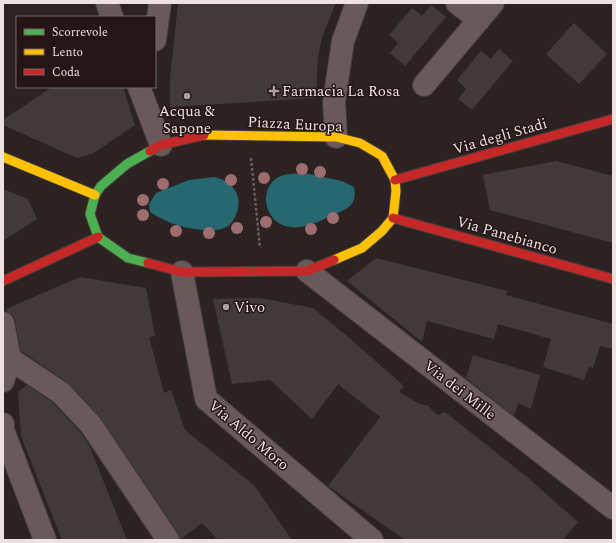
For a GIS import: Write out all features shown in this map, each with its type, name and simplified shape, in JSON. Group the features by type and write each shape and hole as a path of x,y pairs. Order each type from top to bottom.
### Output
{"street":[{"path":"107,3 112,16"},
{"path":"156,33 160,3"},
{"path":"336,137 334,102 343,41 357,3"},
{"path":"457,3 479,20"},
{"path":"424,85 493,3"},
{"path":"139,88 147,97 161,145"},
{"name":"Via degli Stadi","path":"395,180 613,119"},
{"name":"Piazza Europa","path":"98,237 90,214 95,195 101,186 127,164 161,145 204,135 336,137 360,143 382,156 395,180 396,191 393,218"},
{"path":"3,157 95,195"},
{"path":"3,281 98,237 128,258 182,272 307,271 362,248 382,231 393,218"},
{"name":"Via Panebianco","path":"393,218 613,279"},
{"name":"Via dei Mille","path":"307,271 613,508"},
{"name":"Via Aldo Moro","path":"182,272 206,398 372,540"},
{"path":"3,323 10,359 3,381"},
{"path":"10,359 61,393 91,425 168,540"},
{"path":"3,424 3,430 45,540"}],"path":[{"path":"253,179 258,226"}],"water":[{"path":"305,173 342,181 354,187 355,193 353,202 348,208 314,224 302,227 282,225 274,219 266,204 268,187 273,181 281,176"},
{"path":"214,177 226,181 237,194 238,205 236,215 228,226 215,230 187,228 164,220 150,212 149,204 156,193 189,180"}],"building":[{"path":"178,3 336,3 322,37 318,58 316,98 170,107 170,79"},
{"path":"431,5 446,17 405,66 390,53 398,43 389,35 412,8 422,16"},
{"path":"574,23 607,54 579,84 546,54"},
{"path":"499,49 513,61 472,110 458,99 466,89 457,80 481,51 491,59"},
{"path":"51,88 123,88 135,125 92,154 77,158 3,125 3,120"},
{"path":"556,161 613,176 613,243 490,210 483,175"},
{"path":"3,189 28,199 37,219 3,241"},
{"path":"376,258 507,291 506,295 613,324 613,349 600,346 593,368 589,367 584,380 543,367 551,339 498,324 494,339 427,321 422,342 347,281"},
{"path":"80,277 146,288 155,336 149,337 164,393 171,390 185,430 254,485 292,540 218,540 202,523 180,540 178,533 100,417 68,383 21,351 15,320 13,315 6,309"},
{"path":"260,298 313,308 404,386 399,392 422,405 427,405 438,415 445,412 527,477 578,522 563,540 405,540 328,486 380,417 338,384 312,419 270,380 232,384 213,299"},
{"path":"473,355 540,375 531,409 518,403 514,416 466,378"},
{"path":"27,385 53,403 81,433 89,445 127,540 62,540 21,436 18,392"}],"traffic: fast":[{"path":"148,263 128,258 98,237 90,214 95,195 101,186 127,164 150,151"}],"traffic: slow":[{"path":"204,135 336,137 360,143 382,156 395,180 396,191 393,218 382,231 362,248 334,260"},
{"path":"3,157 95,195"}],"traffic: jam":[{"path":"395,180 613,119"},
{"path":"150,151 161,145 204,135"},
{"path":"393,218 613,279"},
{"path":"3,281 98,237"},
{"path":"148,263 182,272 307,271 334,260"}],"place":[{"name":"Farmacia La Rosa","path":"274,91"},
{"name":"Acqua & Sapone","path":"187,96"},
{"name":"Vivo","path":"226,307"}]}
